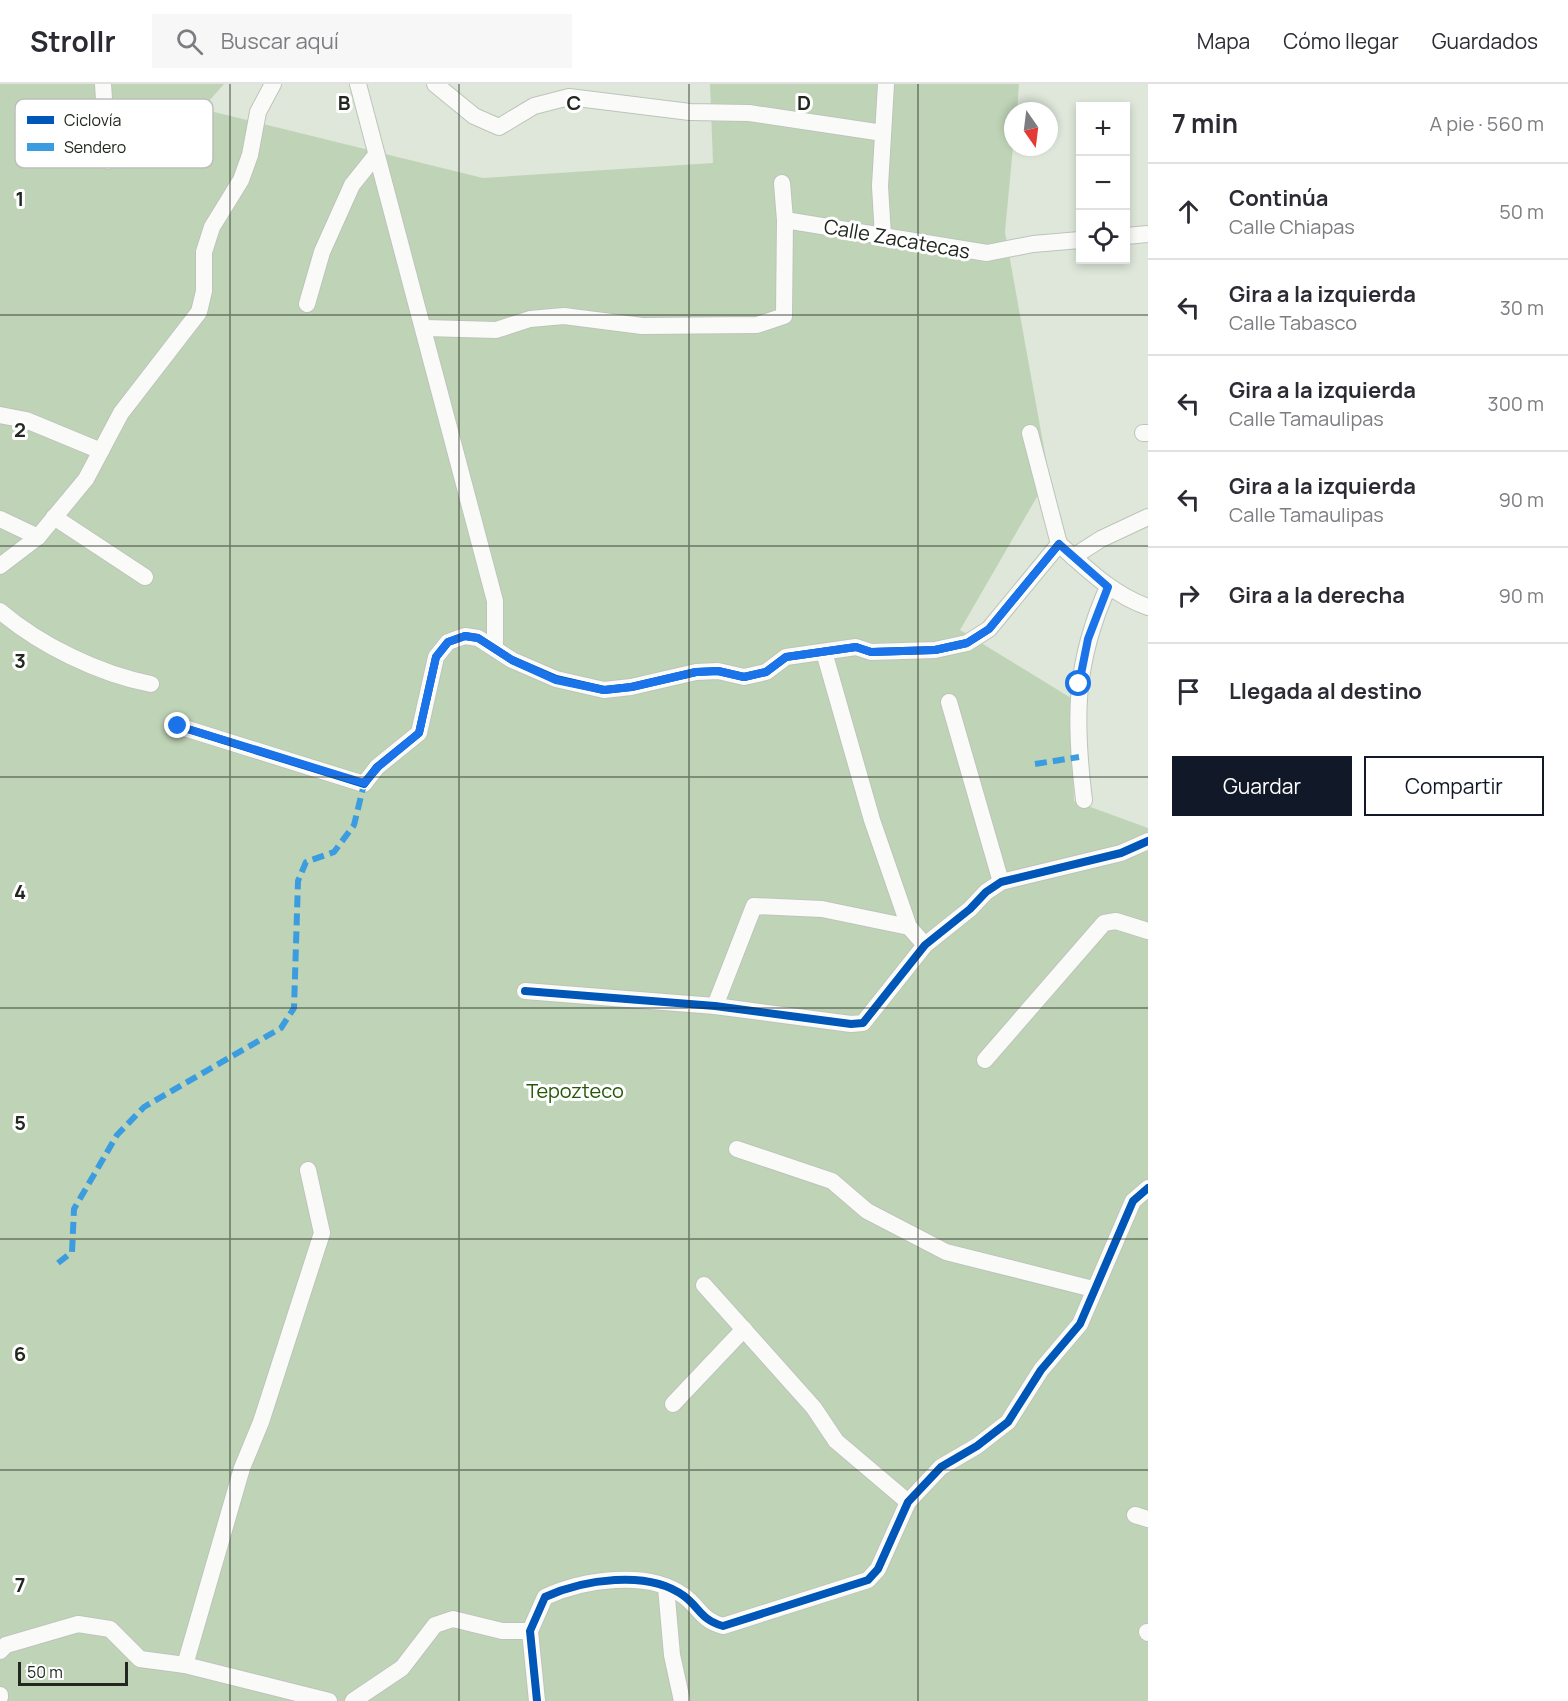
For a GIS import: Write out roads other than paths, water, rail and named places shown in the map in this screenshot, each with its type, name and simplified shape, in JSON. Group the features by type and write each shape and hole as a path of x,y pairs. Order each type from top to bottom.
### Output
{"street":[{"path":"103,84 104,99"},
{"path":"0,566 38,537 86,479 121,413 199,312 204,291 204,252 212,227 241,180 250,155 258,112 273,84"},
{"path":"358,84 425,328 495,601 495,647"},
{"path":"435,84 474,116 499,127 534,106 569,97 690,112 749,113 884,134"},
{"path":"884,236 880,186 886,84"},
{"path":"307,304 322,252 352,184 376,155"},
{"path":"425,328 496,330 530,319 564,316 642,326 757,325 784,316 785,220 782,183"},
{"name":"Calle Zacatecas","path":"785,220 987,253 1033,244 1076,240"},
{"path":"1130,236 1148,234"},
{"path":"0,415 26,420 101,451"},
{"path":"1030,433 1059,544 1108,587 1129,600 1148,607"},
{"path":"54,517 145,577"},
{"path":"1074,557 1101,539 1148,517"},
{"path":"0,519 38,537"},
{"path":"178,726 364,783 378,767 419,733 436,657 448,642 465,636 478,638 512,660 556,680 604,690 632,687 696,672 718,671 744,677 766,672 786,657 856,647 871,652 898,653 935,650 967,643 989,629 1059,544"},
{"path":"1084,800 1077,728 1079,684 1088,639 1108,587"},
{"path":"0,611 17,625 68,654 126,679 151,684"},
{"path":"824,652 872,820 909,927 924,945"},
{"path":"949,702 1000,882"},
{"path":"525,991 715,1006 851,1024 863,1023 924,945 1000,882 1121,853 1148,841"},
{"path":"715,1006 754,906 822,909 909,927"},
{"path":"985,1060 1104,924 1116,921 1148,931"},
{"path":"737,1149 832,1181 867,1211 946,1252 1094,1289"},
{"path":"185,1665 243,1468 261,1422 322,1233 308,1170"},
{"path":"537,1701 530,1630 545,1597 567,1587 603,1580 645,1581 666,1587 683,1596 709,1622 723,1626 838,1592 868,1580 878,1569 908,1502 941,1467 977,1446 1008,1422 1041,1370 1080,1324 1133,1201 1148,1188"},
{"path":"704,1285 814,1408 836,1441 908,1502"},
{"path":"673,1404 744,1329"},
{"path":"666,1587 672,1655 682,1701"},
{"path":"353,1701 402,1668 435,1625 453,1619 502,1631 530,1630"},
{"path":"0,1651 6,1645 78,1624 110,1629 140,1659 185,1665 329,1701"}],"park label":[{"name":"Tepozteco","path":"575,1091"}]}
